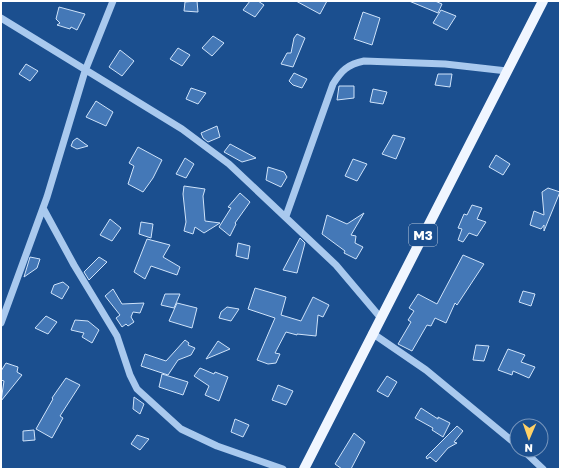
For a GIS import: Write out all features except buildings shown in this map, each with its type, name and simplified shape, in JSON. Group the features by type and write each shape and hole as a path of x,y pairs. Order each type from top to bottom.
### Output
{"main road":[{"name":"M3","path":"304,469 380,317 543,1"}],"street":[{"path":"1,323 43,208 85,71 113,1"},
{"path":"1,18 85,71 113,86 182,129 229,164 286,216 336,265 380,317"},
{"path":"286,216 333,84 341,71 355,63 364,62 445,64 507,71"},
{"path":"43,208 74,265 117,336 130,375 138,389 181,429 217,446 283,469"},
{"path":"372,333 426,370 509,438"},
{"path":"532,458 544,469"}]}
